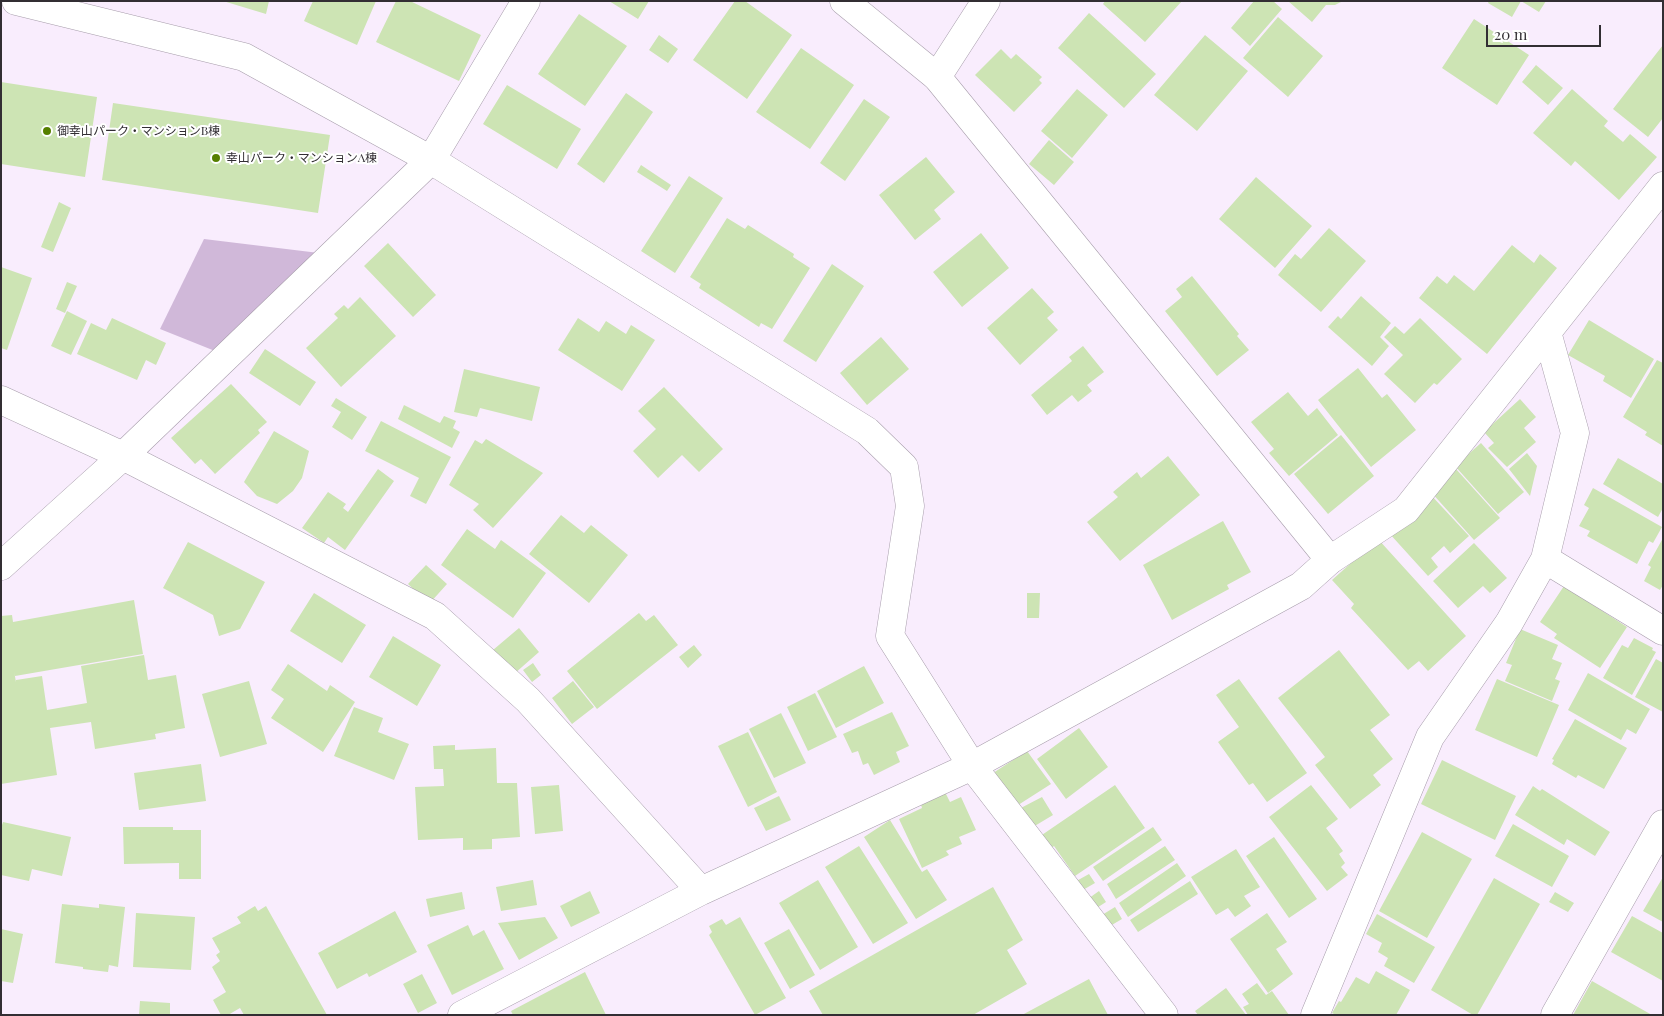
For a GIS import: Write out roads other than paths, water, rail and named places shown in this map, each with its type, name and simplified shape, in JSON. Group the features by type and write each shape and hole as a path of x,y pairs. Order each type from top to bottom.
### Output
{"street":[{"path":"16,1 244,57 431,160 867,431 904,467 910,506 890,636 972,766 1164,1015"},
{"path":"1,566 123,456 431,160 526,1"},
{"path":"844,1 938,77 1330,560"},
{"path":"938,77 986,1"},
{"path":"462,1015 701,891 972,766 1301,586 1330,560 1406,510 1663,186"},
{"path":"1315,1015 1430,737 1509,623 1545,559 1575,434 1547,332"},
{"path":"1,400 123,456 435,616 528,700 701,891"},
{"path":"1545,559 1663,631"},
{"path":"1555,1015 1663,824"}],"place":[{"name":"御幸山パーク・マンションB棟","path":"47,131"},
{"name":"幸山パーク・マンションA棟","path":"216,158"}]}
